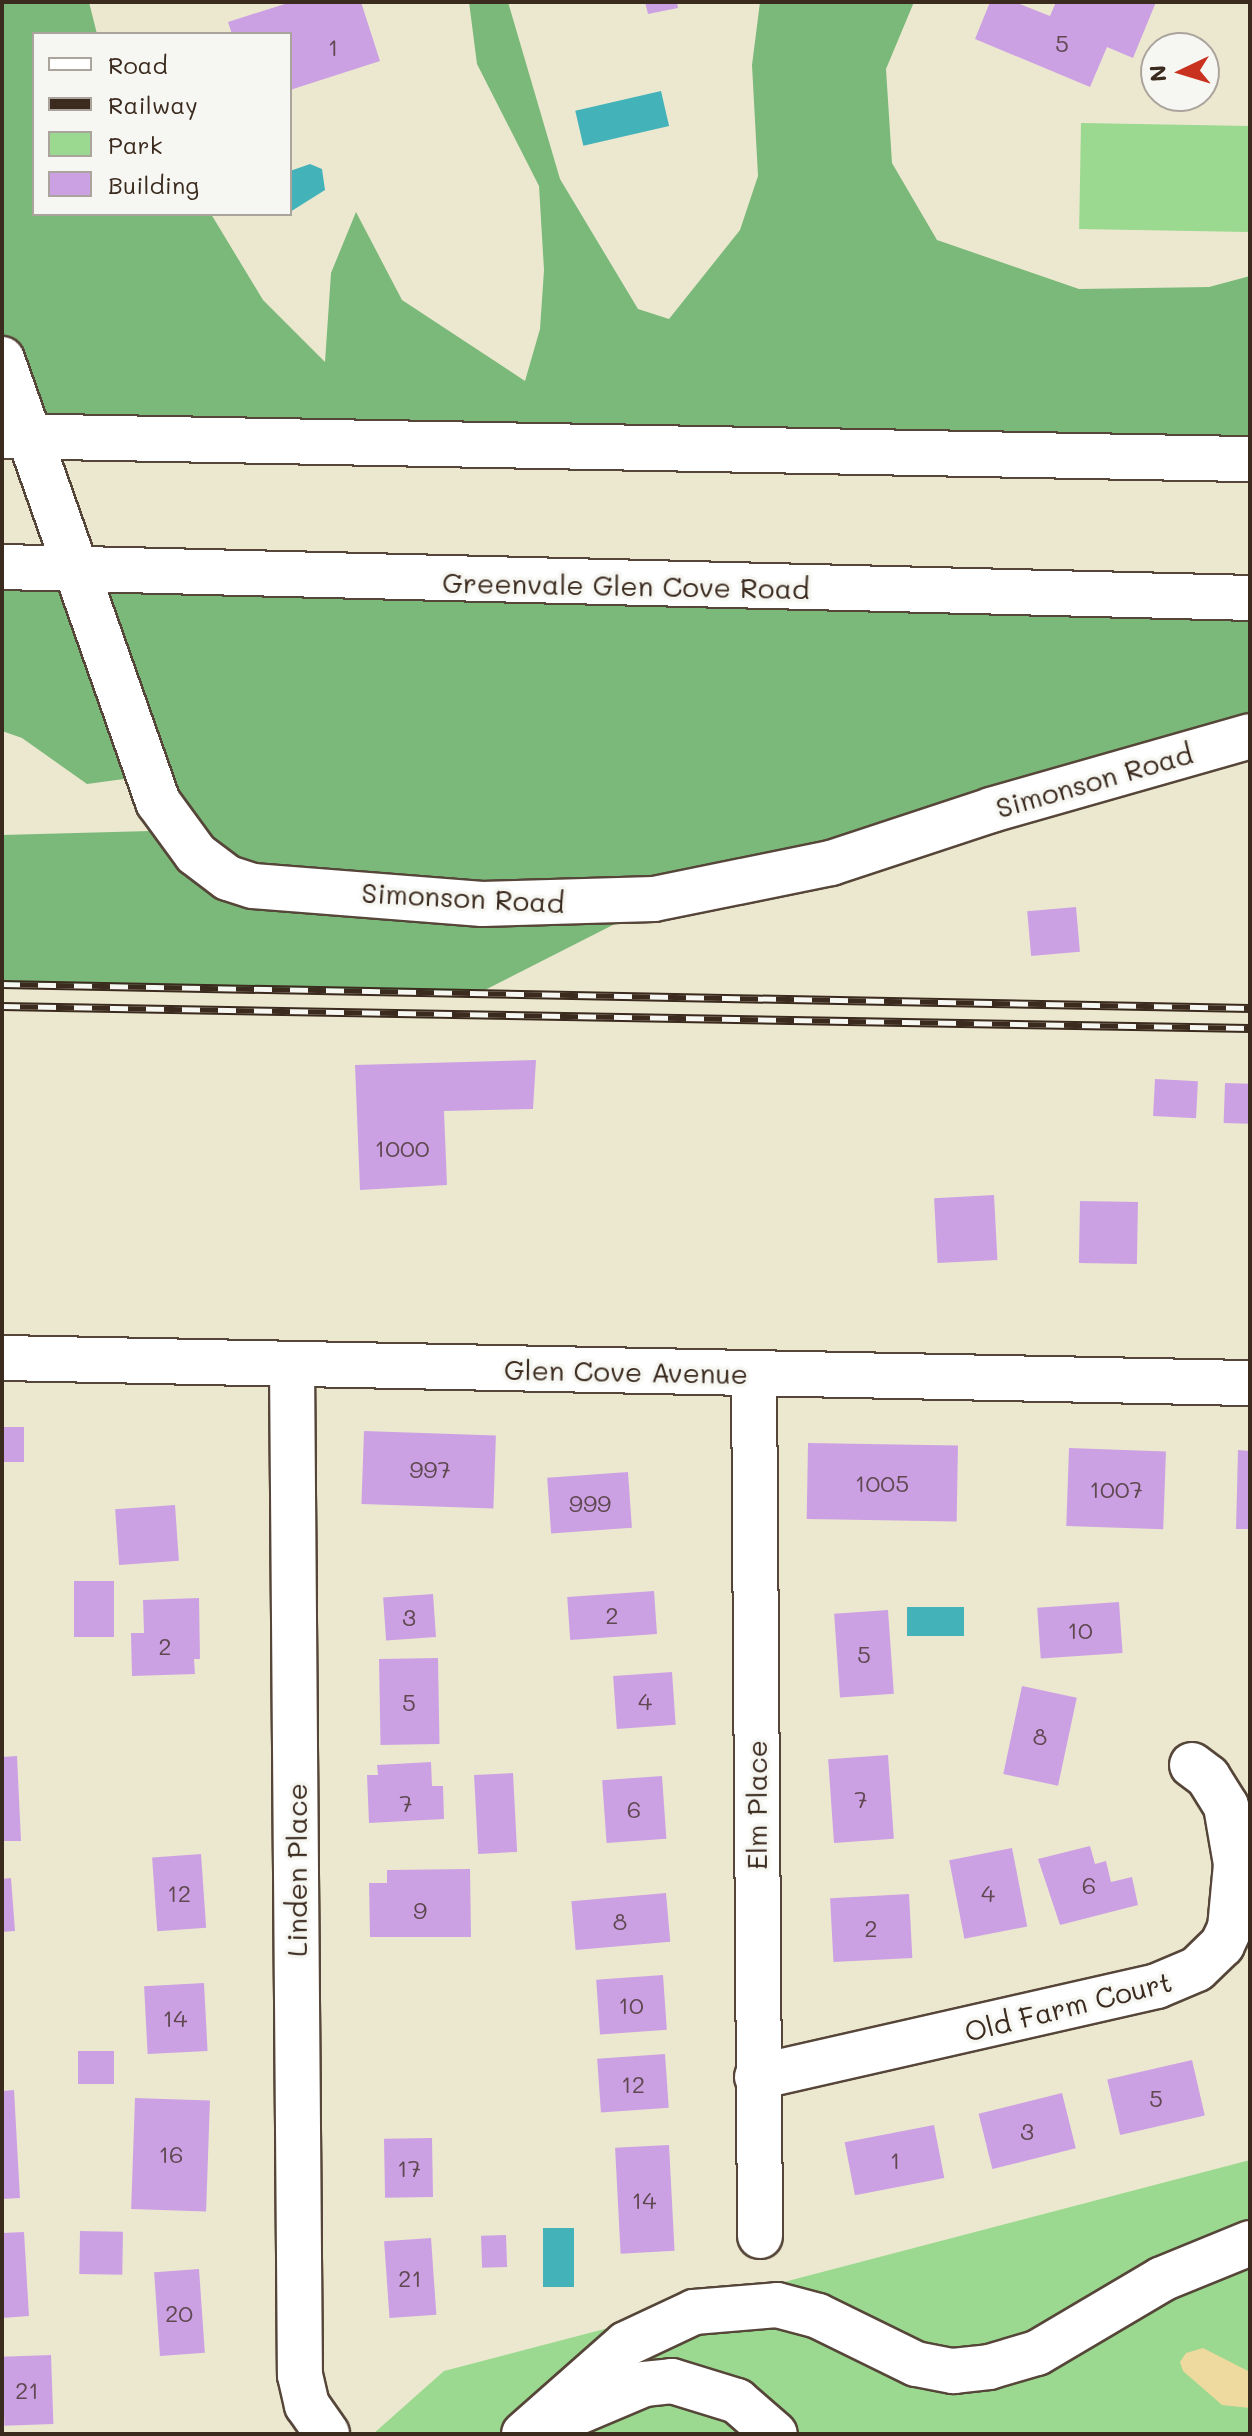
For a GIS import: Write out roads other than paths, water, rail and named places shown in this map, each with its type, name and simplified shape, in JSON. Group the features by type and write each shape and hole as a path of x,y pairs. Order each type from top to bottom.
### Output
{"street":[{"name":"Simonson Road","path":"2,359 14,436 79,568 158,802 196,854 228,878 253,886 482,904 654,899 831,863 991,810 1250,736"},
{"path":"14,436 1250,459"},
{"name":"Greenvale Glen Cove Road","path":"2,567 1250,598"},
{"name":"Glen Cove Avenue","path":"2,1358 1250,1383"},
{"name":"Linden Place","path":"292,1364 300,2375 307,2405 327,2434"},
{"name":"Elm Place","path":"754,1374 760,2236"},
{"name":"Old Farm Court","path":"757,2077 1142,1990 1197,1969 1222,1945 1230,1928 1236,1864 1226,1806 1208,1777 1192,1765"},
{"path":"526,2434 626,2344 694,2312 777,2305 818,2316 916,2364 953,2371 989,2367 1037,2353 1162,2279 1250,2243"},
{"path":"526,2434 644,2384 672,2381 737,2401 775,2434"}],"water":[{"path":"661,91 669,126 583,146 575,111"},
{"path":"310,164 322,169 325,190 292,211 292,170"},
{"path":"907,1607 964,1607 964,1636 907,1636"},
{"path":"543,2228 574,2228 574,2287 543,2287"}],"railway":[{"path":"2,984 1250,1008"},
{"path":"2,1006 1250,1028"}]}
